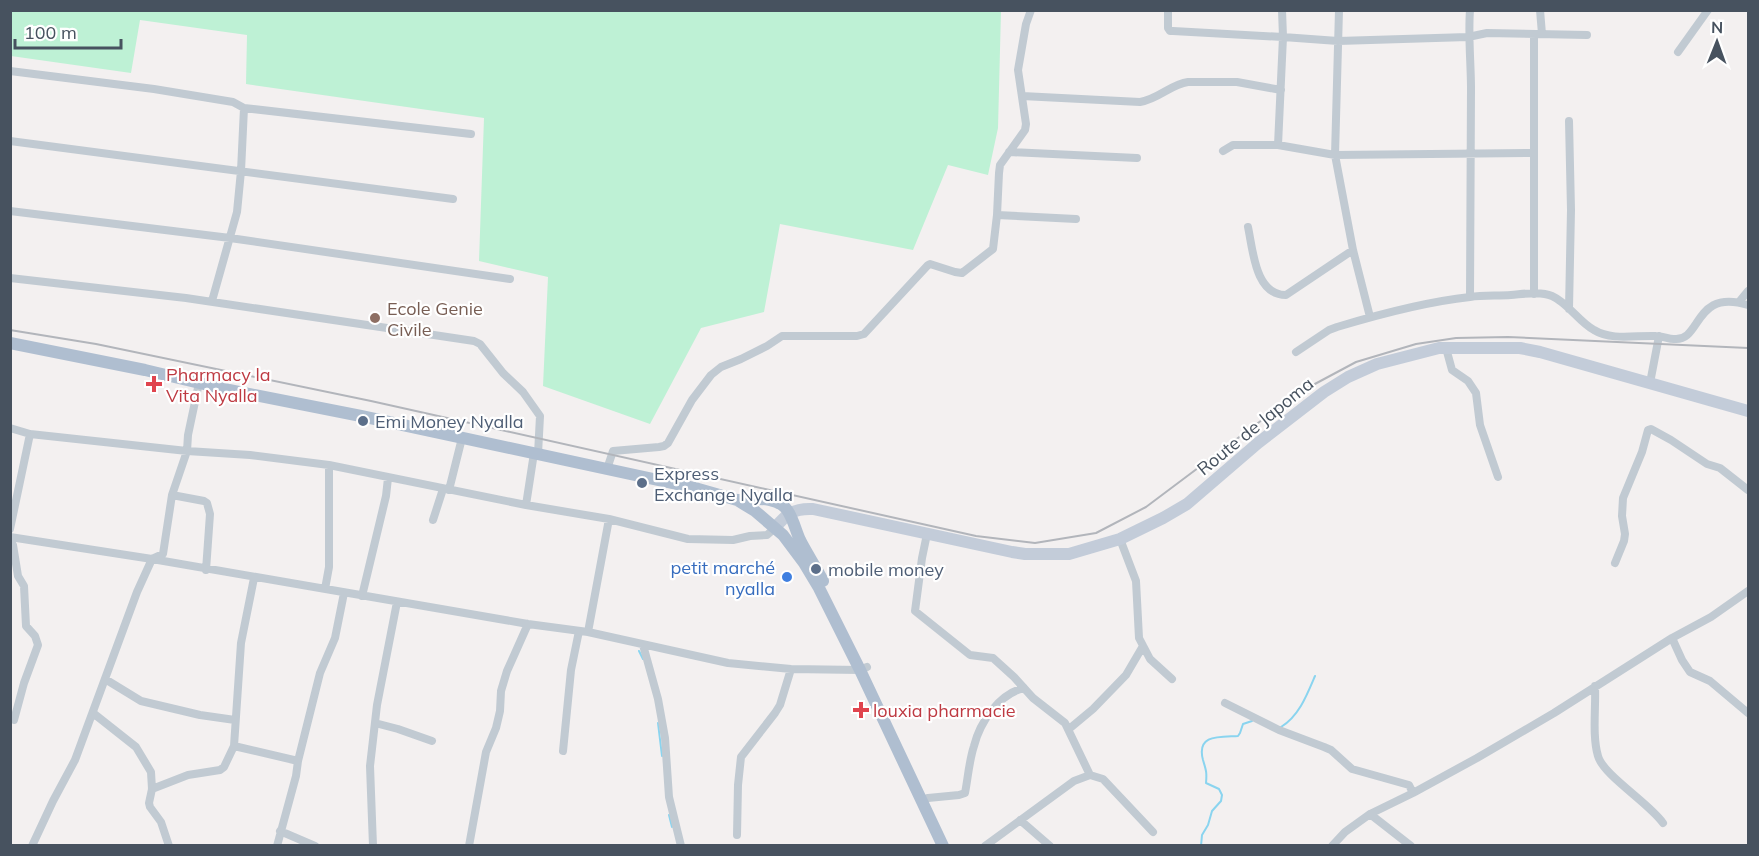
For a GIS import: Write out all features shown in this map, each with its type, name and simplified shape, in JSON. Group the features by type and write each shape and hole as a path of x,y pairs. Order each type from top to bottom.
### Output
{"main road":[{"path":"10,343 695,488 737,500 755,511 809,562"},
{"path":"737,500 763,499 776,502 782,504 789,513 809,562 950,846"},
{"path":"863,668 942,846"}],"street":[{"path":"607,469 613,451 664,446 692,400 711,375 721,367 741,359 782,336 857,336 868,330 928,265 962,273 993,249 1000,165 1025,130 1026,116 1018,70 1026,24 1031,10"},
{"path":"1168,10 1170,31 1338,41 1468,37 1487,33 1587,35"},
{"path":"1278,145 1282,10"},
{"path":"1339,10 1335,155 1353,250 1370,317"},
{"path":"1470,10 1468,37 1471,87 1470,297"},
{"path":"1534,294 1534,153 1540,10"},
{"path":"1678,52 1708,10"},
{"path":"10,71 154,89 233,102 244,108 471,134"},
{"path":"1022,96 1140,102 1153,100 1181,83 1188,82 1237,82 1281,90"},
{"path":"212,301 237,212 244,108"},
{"path":"1569,121 1571,210 1569,309"},
{"path":"10,141 453,199"},
{"path":"1223,150 1233,145 1278,145 1335,155 1534,153"},
{"path":"1009,152 1137,158"},
{"path":"10,211 230,238 510,279"},
{"path":"997,215 1076,219"},
{"path":"1248,227 1259,277 1268,289 1279,295 1286,295 1353,250"},
{"path":"10,278 212,301 474,341 480,344 503,373 523,392 540,416 536,454 525,505"},
{"path":"1296,352 1329,330 1418,305 1470,297 1542,293 1552,296 1591,329 1609,336 1659,336 1680,339 1686,337 1708,308 1720,302 1744,303 1749,291"},
{"path":"1650,383 1659,336"},
{"path":"1446,348 1452,370 1468,381 1476,393 1480,425 1498,477"},
{"name":"Route de Japoma","path":"789,513 813,509 1025,554 1069,554 1120,539 1187,504 1258,443 1324,392 1348,378 1377,364 1446,348 1520,348 1540,352 1749,411"},
{"path":"32,846 75,760 137,592 152,559 163,554 172,495 187,451 199,383"},
{"path":"10,428 30,434 187,451 250,454 329,465 525,505 609,519 688,539 718,541 767,535 789,513"},
{"path":"1615,563 1625,534 1622,516 1623,498 1642,452 1648,430 1651,429 1671,440 1707,464 1720,468 1749,490"},
{"path":"10,528 30,434"},
{"path":"434,520 462,438"},
{"path":"325,589 329,567 329,465"},
{"path":"362,596 386,496 388,478"},
{"path":"172,495 207,503 210,514 206,570"},
{"path":"563,751 571,670 583,631 609,519"},
{"path":"927,534 915,611 965,652 970,655 993,658 1044,708 1065,723 1090,775"},
{"path":"10,538 152,559 528,624 583,631 728,663 791,669 863,668"},
{"path":"10,538 14,545 18,576 24,586 26,626 38,645 14,720"},
{"path":"1120,539 1136,581 1138,632 1143,646 1150,659 1172,679"},
{"path":"152,789 188,775 220,770 224,767 234,746 242,635 254,578"},
{"path":"1332,846 1345,832 1370,814 1478,758 1672,638 1711,617 1749,591"},
{"path":"277,846 320,673 335,638 344,593"},
{"path":"373,846 370,766 375,723 397,602"},
{"path":"469,846 486,752 500,711 501,691 507,670 528,624"},
{"path":"1672,638 1690,672 1710,681 1749,713"},
{"path":"643,645 658,699 665,738 669,797 681,846"},
{"path":"1069,729 1093,709 1126,675 1143,646"},
{"path":"737,835 741,757 766,727 780,705 791,669"},
{"path":"105,679 141,701 200,715 235,720"},
{"path":"1595,686 1596,741 1601,764 1639,797 1663,824"},
{"path":"928,798 965,793 974,745 986,720 999,701 1024,688"},
{"path":"1225,703 1279,730 1331,750 1352,769 1409,786 1413,793"},
{"path":"93,713 136,747 151,772 152,789 149,803 161,822 169,846"},
{"path":"375,723 432,741"},
{"path":"234,746 298,760"},
{"path":"985,846 1074,781 1090,775 1102,779 1153,832"},
{"path":"1370,814 1411,846"},
{"path":"1020,820 1050,846"},
{"path":"280,831 315,846"}],"green space":[{"path":"11,10 1001,11 998,128 988,175 948,165 913,250 780,224 764,312 701,328 650,424 543,386 548,277 479,261 484,118 246,84 247,35 140,20 131,73 11,56"}],"waterway":[{"path":"639,651 643,659"},
{"path":"1281,727 1298,711 1315,676"},
{"path":"1201,846 1202,835 1222,795 1219,789 1206,783 1203,745 1206,741 1217,737 1238,736 1243,724 1252,721"},
{"path":"658,723 662,756"},
{"path":"669,815 672,827"}],"railway":[{"path":"10,330 96,344 371,401 976,536 1035,543 1096,533 1146,507 1298,393 1356,362 1416,344 1456,338 1508,337 1748,348"}],"place":[{"name":"Ecole Genie Civile","path":"375,318"},
{"name":"Pharmacy la Vita Nyalla","path":"154,384"},
{"name":"Emi Money Nyalla","path":"363,421"},
{"name":"Express Exchange Nyalla","path":"642,483"},
{"name":"mobile money","path":"816,569"},
{"name":"petit marché nyalla","path":"787,577"},
{"name":"louxia pharmacie","path":"861,710"}]}
